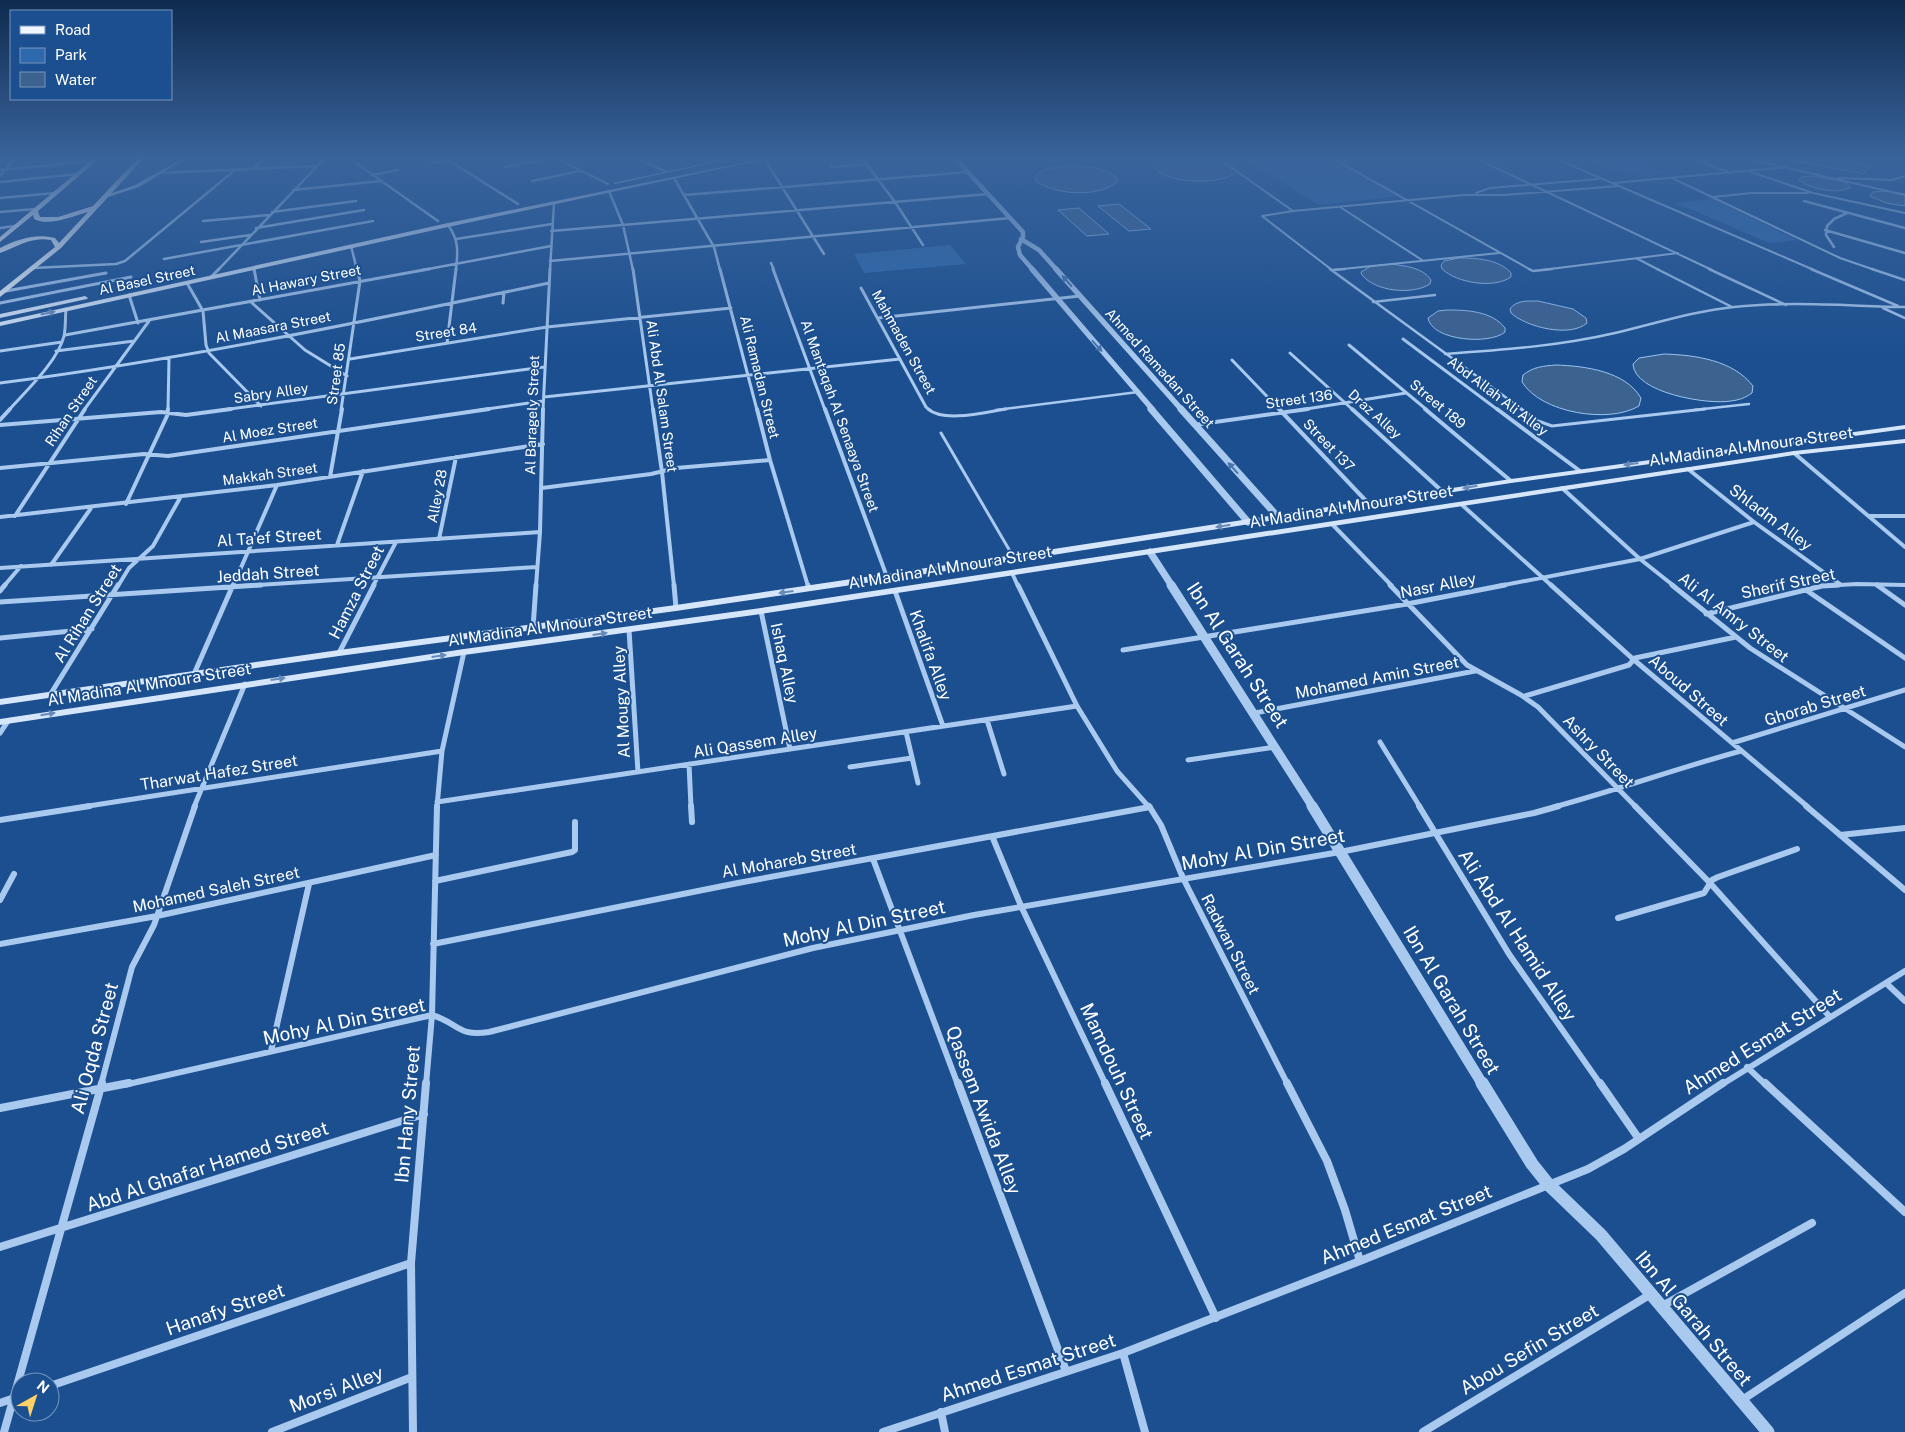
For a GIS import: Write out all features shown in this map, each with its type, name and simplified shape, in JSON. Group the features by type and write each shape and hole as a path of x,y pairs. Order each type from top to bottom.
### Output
{"main road":[{"path":"3,293 59,247 80,225"},
{"name":"Al Basel Street","path":"0,316 216,271 421,225"},
{"name":"Al Basel Street","path":"0,324 448,225"},
{"path":"0,240 15,226"},
{"path":"0,251 25,240 42,237 53,238 59,247"},
{"name":"Al Madina Al Mnoura Street","path":"0,702 338,653 676,608 1580,471 1905,428"},
{"name":"Al Madina Al Mnoura Street","path":"4,721 464,652 895,591 1688,469 1905,441"}],"street":[{"path":"33,268 125,262 169,225"},
{"path":"211,277 259,225"},
{"path":"256,228 275,225"},
{"path":"164,259 353,225"},
{"path":"447,343 458,248 456,239 448,225"},
{"path":"456,239 547,225"},
{"name":"Al Baragely Street","path":"533,628 540,532 544,368 552,225"},
{"path":"551,231 638,225"},
{"name":"Ali Ramadan Street","path":"702,225 714,246 770,460 809,588"},
{"path":"806,225 824,254"},
{"path":"550,261 936,225"},
{"name":"Ahmed Ramadan Street","path":"1016,225 1023,232 1018,247 1020,255 1248,522"},
{"path":"1827,225 1825,230 1827,238 1834,247"},
{"path":"0,228 15,226"},
{"name":"Ali Abd Al Salam Street","path":"623,226 631,254 662,472 676,608"},
{"path":"912,227 923,245"},
{"path":"1825,230 1905,253"},
{"path":"201,242 250,235"},
{"name":"Ahmed Ramadan Street","path":"1021,239 1039,250 1278,517"},
{"name":"Street 85","path":"330,476 350,359 360,281 351,246"},
{"name":"Al Hawary Street","path":"65,335 551,246"},
{"name":"Al Mantaqah Al Senaaya Street","path":"771,263 887,577"},
{"path":"254,268 260,300"},
{"path":"3,293 106,273"},
{"path":"0,304 131,277"},
{"path":"187,282 203,311 208,351 261,406"},
{"name":"Al Maasara Street","path":"0,383 114,368 208,351 549,283"},
{"name":"Mahmaden Street","path":"861,288 926,407"},
{"path":"503,303 504,292"},
{"path":"129,295 138,322"},
{"path":"878,318 1080,296"},
{"path":"251,302 288,336 310,353 347,376"},
{"name":"Street 84","path":"350,359 547,327 731,308"},
{"path":"0,420 35,379 62,342 65,335 66,309"},
{"name":"Rihan Street","path":"15,516 78,419 149,321"},
{"name":"Abd Allah Ali Alley","path":"1403,339 1580,471"},
{"path":"56,351 134,341"},
{"path":"0,351 62,342"},
{"name":"Street 189","path":"1349,346 1511,481"},
{"name":"Draz Alley","path":"1290,353 1443,492"},
{"path":"126,504 150,454 167,412 169,358"},
{"name":"Al Moez Street","path":"0,468 150,454 168,456 543,399 649,385 900,358"},
{"name":"Street 137","path":"1232,360 1368,503"},
{"name":"Sabry Alley","path":"0,425 167,412 175,415 186,415 544,368"},
{"name":"Street 136","path":"1194,425 1406,393"},
{"name":"Makkah Street","path":"0,517 180,498 277,485 543,444"},
{"path":"1794,454 1905,547"},
{"name":"Alley 28","path":"439,539 456,457"},
{"path":"542,488 662,472 676,468 770,460"},
{"name":"Shladm Alley","path":"1688,469 1754,522 1840,584"},
{"path":"337,545 363,471"},
{"path":"194,674 277,485"},
{"name":"Ali Al Amry Street","path":"1562,488 1640,559 1736,637 1780,669 1905,746"},
{"name":"Al Rihan Street","path":"50,695 129,568 153,546 180,498"},
{"name":"Aboud Street","path":"1461,504 1633,659 1905,890"},
{"path":"51,565 91,508"},
{"path":"1869,516 1905,516"},
{"name":"Nasr Alley","path":"1123,650 1407,604 1640,559 1754,522"},
{"name":"Ashry Street","path":"1332,524 1407,604 1474,670 1525,696 1538,707 1710,883 1830,1017"},
{"name":"Al Ta'ef Street","path":"0,568 540,532"},
{"name":"Hamza Street","path":"338,653 396,542"},
{"name":"Ibn Al Garah Street","path":"1150,552 1255,713 1518,1144 1548,1184 1601,1235 1768,1432"},
{"path":"0,591 21,566"},
{"name":"Jeddah Street","path":"0,602 537,567"},
{"name":"Radwan Street","path":"1012,573 1077,706 1116,771 1150,807 1166,835 1182,878 1327,1161 1340,1193 1360,1261"},
{"name":"Sherif Street","path":"1706,614 1806,590 1840,584 1905,585"},
{"path":"1876,585 1905,605"},
{"path":"1806,590 1905,658"},
{"name":"Khalifa Alley","path":"895,591 943,726"},
{"name":"Ishaq Alley","path":"761,611 790,749"},
{"path":"0,638 92,629"},
{"name":"Al Mougy Alley","path":"630,630 638,772"},
{"path":"1525,696 1630,665 1633,659 1736,637"},
{"name":"Ibn Hany Street","path":"413,1432 411,1263 432,1015 437,802 442,751 464,652"},
{"name":"Mohamed Amin Street","path":"1255,713 1474,670"},
{"name":"Ali Oqda Street","path":"24,1372 132,967 136,956 151,934 201,787 245,684"},
{"name":"Ghorab Street","path":"1732,744 1905,690"},
{"name":"Ali Qassem Alley","path":"437,802 1077,706"},
{"path":"987,720 1004,774"},
{"path":"0,733 4,721"},
{"path":"906,732 918,783"},
{"name":"Ali Abd Al Hamid Alley","path":"1380,742 1509,954 1639,1139"},
{"path":"1188,760 1276,747"},
{"name":"Tharwat Hafez Street","path":"0,820 201,787 442,751"},
{"name":"Mohy Al Din Street","path":"0,1108 100,1090 432,1015 445,1019 463,1032 475,1034 814,948 899,930 1021,906 1340,852 1547,810 1619,789 1689,765 1741,751"},
{"path":"850,768 912,758"},
{"path":"689,764 692,822"},
{"name":"Al Mohareb Street","path":"433,944 738,882 873,859 1150,807"},
{"path":"435,881 572,852 575,850 575,822"},
{"path":"1840,835 1905,828"},
{"name":"Mamdouh Street","path":"992,836 1021,906 1216,1318"},
{"path":"1618,918 1704,893 1710,883 1718,877 1797,849"},
{"name":"Mohamed Saleh Street","path":"0,944 157,916 436,855"},
{"name":"Qassem Awida Alley","path":"873,859 1066,1372"},
{"path":"0,900 14,874"},
{"path":"271,1051 309,884"},
{"name":"Ahmed Esmat Street","path":"883,1432 1123,1353 1216,1318 1588,1169 1639,1139 1747,1068 1905,972"},
{"path":"1886,983 1905,1001"},
{"path":"1747,1068 1905,1212"},
{"name":"Abd Al Ghafar Hamed Street","path":"0,1247 424,1114"},
{"path":"1662,1306 1812,1223"},
{"name":"Hanafy Street","path":"60,1383 411,1263"},
{"path":"1742,1401 1905,1293"},
{"name":"Abou Sefin Street","path":"1423,1432 1651,1294"},
{"path":"1123,1353 1145,1432"},
{"name":"Morsi Alley","path":"272,1432 412,1377"},
{"path":"941,1412 945,1432"},
{"name":"Ali Oqda Street","path":"4,1432 10,1416"}],"lane":[{"path":"1273,225 1373,302 1538,421 1552,426 1749,404"},
{"path":"1368,225 1422,260"},
{"path":"1451,225 1499,253 1537,272 1678,253"},
{"path":"1617,225 1788,306"},
{"path":"1708,225 1900,307"},
{"path":"1770,225 1840,258 1905,280"},
{"path":"1332,270 1499,253"},
{"path":"1635,258 1732,307"},
{"path":"1373,302 1435,295"},
{"path":"1445,354 1508,350 1576,341 1616,333 1676,316 1732,307 1905,307"},
{"path":"1881,308 1905,318"},
{"path":"926,407 934,414 951,416 1138,392"},
{"path":"941,433 1014,558"}],"green space":[{"path":"1727,225 1766,225 1797,240 1769,243"},
{"path":"950,245 966,264 864,273 854,254"}],"water":[{"path":"1075,225 1098,225 1109,234 1087,236"},
{"path":"1121,225 1146,225 1151,229 1129,231"},
{"path":"1459,258 1494,262 1506,268 1511,273 1511,277 1495,283 1476,283 1457,278 1442,269 1441,265 1444,261"},
{"path":"1391,264 1423,272 1431,280 1430,284 1414,290 1395,290 1368,281 1361,272 1371,266"},
{"path":"1538,301 1573,309 1586,318 1587,323 1570,330 1548,329 1527,323 1511,313 1510,309 1515,304"},
{"path":"1438,311 1471,311 1486,315 1500,322 1505,328 1505,332 1487,339 1450,336 1432,326 1428,318"},
{"path":"1664,354 1701,358 1724,365 1745,377 1753,386 1752,393 1739,399 1720,402 1690,399 1658,390 1646,383 1637,374 1633,364 1639,358"},
{"path":"1556,365 1591,369 1615,376 1634,389 1641,398 1639,406 1611,414 1576,412 1559,408 1544,401 1531,393 1522,382 1523,375 1531,370 1542,366"}]}
